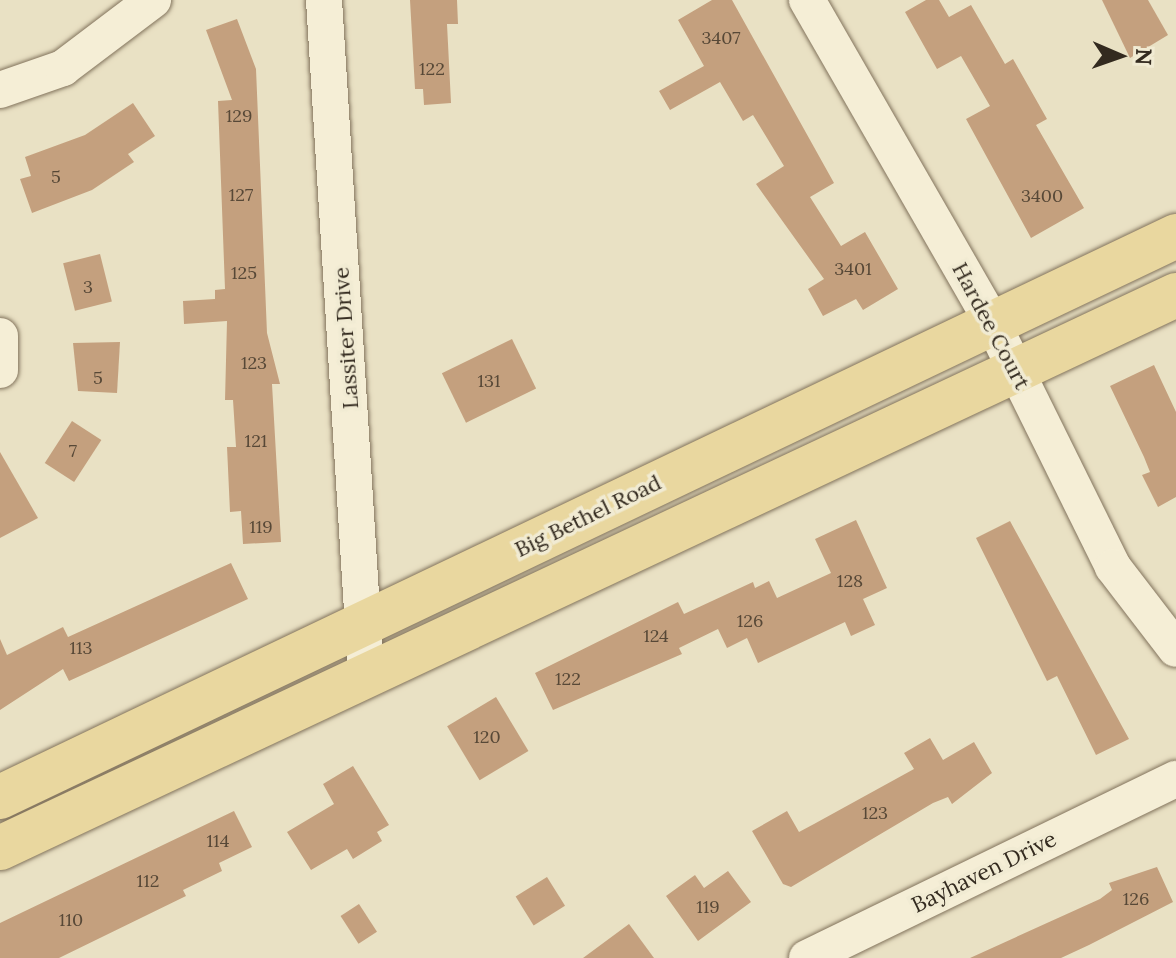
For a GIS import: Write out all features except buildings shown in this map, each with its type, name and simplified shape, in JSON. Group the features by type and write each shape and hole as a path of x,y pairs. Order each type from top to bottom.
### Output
{"main road":[{"name":"Big Bethel Road","path":"0,797 1176,236"},
{"path":"0,848 1176,295"}],"street":[{"path":"0,90 63,68 153,0"},
{"name":"Lassiter Drive","path":"324,0 366,676"},
{"name":"Hardee Court","path":"807,0 992,322 1113,567 1176,649"},
{"path":"0,336 0,370"},
{"name":"Bayhaven Drive","path":"807,958 1169,782"}]}
